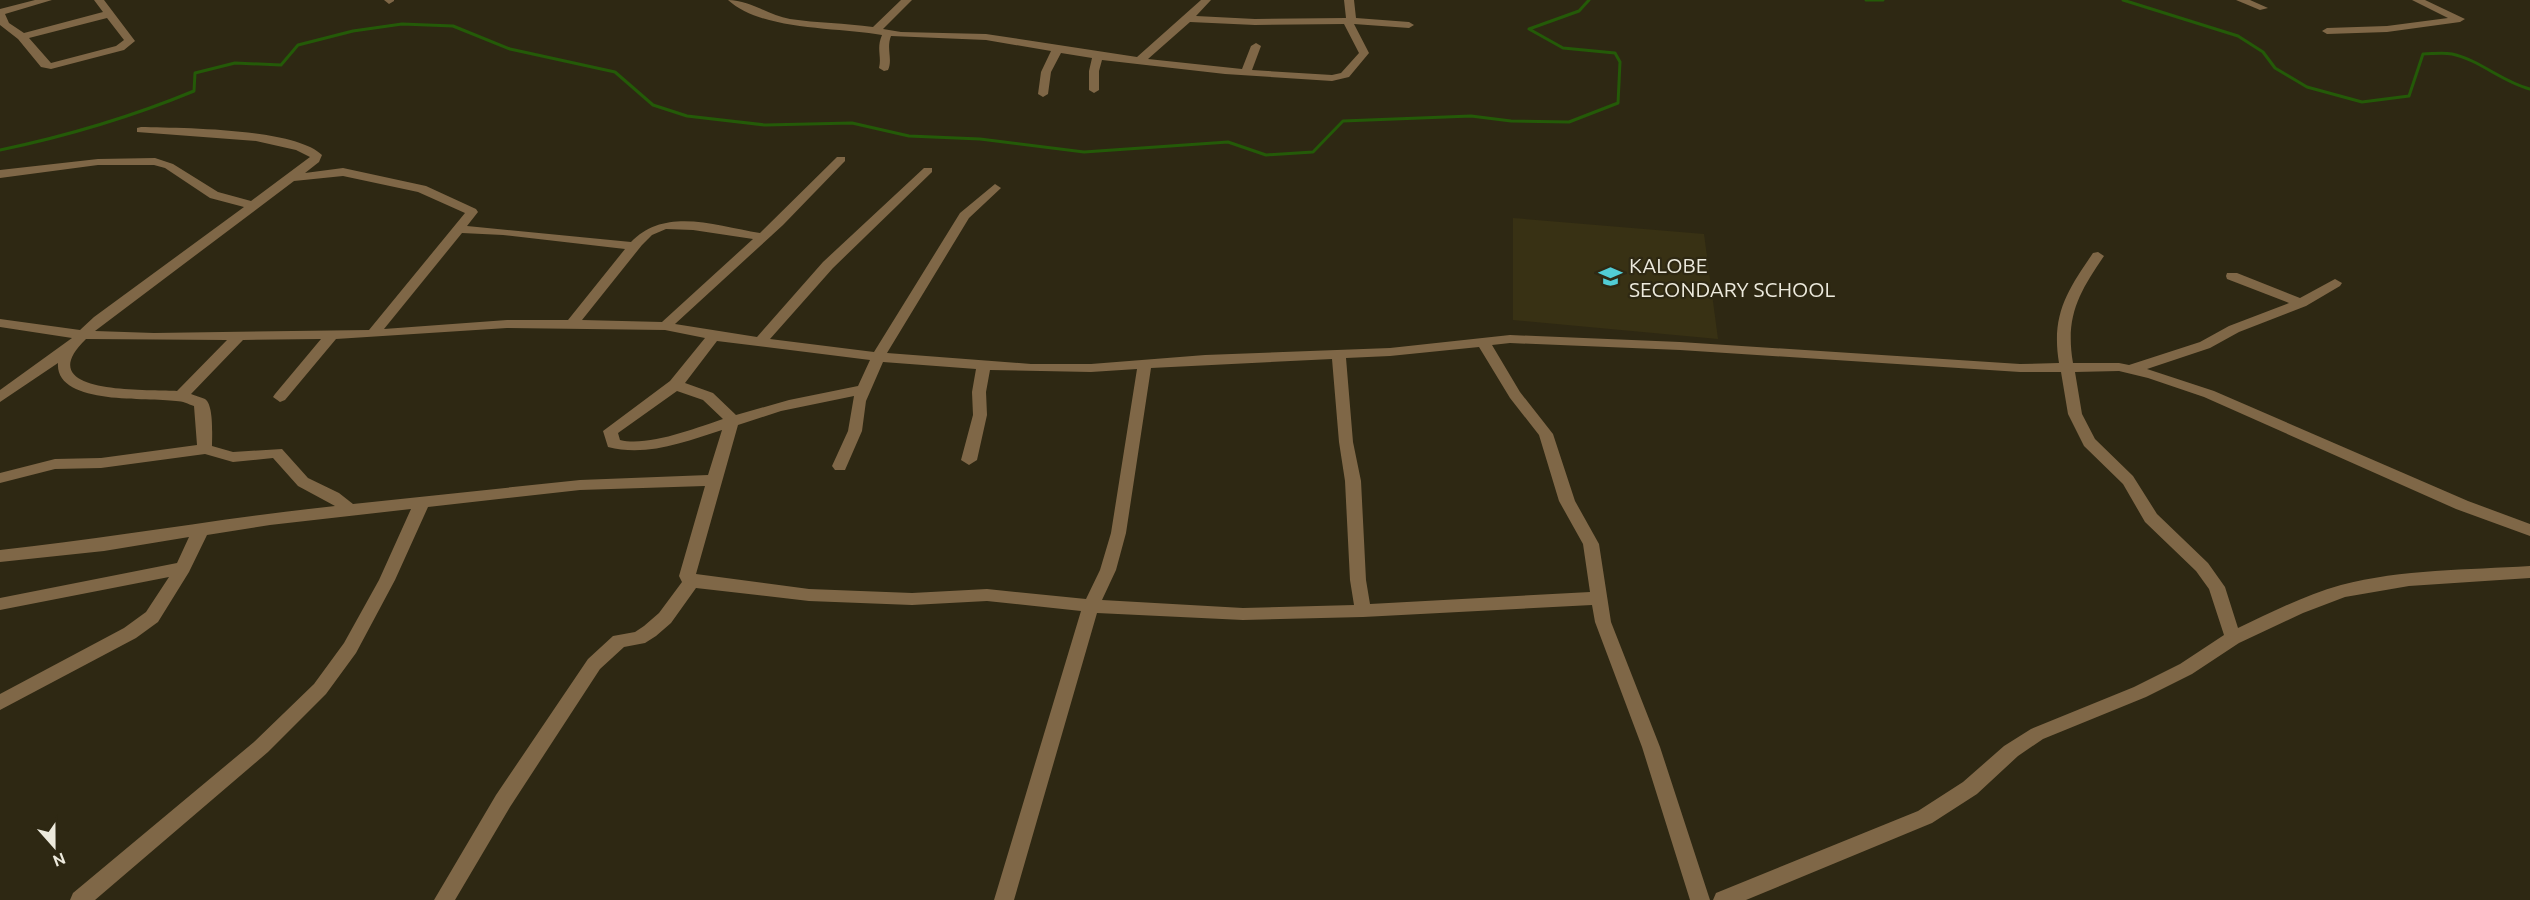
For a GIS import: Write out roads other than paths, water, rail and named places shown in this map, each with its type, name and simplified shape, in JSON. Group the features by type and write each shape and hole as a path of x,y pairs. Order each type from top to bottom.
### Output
{"street":[{"path":"47,0 0,12 8,29 22,37 45,65 59,64 120,48 130,40 99,0"},
{"path":"733,0 745,8 777,20 888,33 986,37 1098,56 1246,72 1343,77 1364,53 1350,22 1349,0"},
{"path":"876,30 907,0"},
{"path":"1139,61 1188,19 1206,0"},
{"path":"2241,0 2263,8"},
{"path":"2327,31 2387,29 2460,19 2417,0"},
{"path":"22,37 110,14"},
{"path":"1188,19 1408,25"},
{"path":"884,68 886,61 882,54 882,46 888,33"},
{"path":"1246,72 1256,46"},
{"path":"1043,94 1046,72 1057,50"},
{"path":"1094,90 1094,71 1098,56"},
{"path":"0,397 69,348 99,320 189,256 251,205 315,160 316,155 298,147 215,133 141,130"},
{"path":"665,326 842,159"},
{"path":"0,174 98,162 154,161 169,166 214,195 251,205"},
{"path":"760,342 828,265 928,170"},
{"path":"288,179 343,172 422,189 472,212 460,230 373,334"},
{"path":"840,466 855,431 859,401 878,357 964,216 995,188"},
{"path":"573,322 634,246 652,229 667,226 761,237"},
{"path":"460,230 503,231 634,246"},
{"path":"2098,256 2077,286 2064,320 2064,350 2075,414 2090,442 2128,480 2151,518 2210,577 2222,596 2233,638"},
{"path":"2232,276 2301,303"},
{"path":"0,324 83,335 332,335 496,324 573,322 665,326 713,336 878,357 984,366 1091,368 1144,363 1428,350 1482,342 1543,339 2067,369 2131,369 2188,352 2234,329 2301,303 2335,283"},
{"path":"181,396 240,335"},
{"path":"280,397 332,335"},
{"path":"713,336 698,361 675,386 610,431 613,443 627,447 657,443 788,405 864,390"},
{"path":"1482,342 1515,395 1549,441 1567,501 1591,544 1598,598 1613,655 1651,747 1700,900"},
{"path":"69,348 64,362 66,376 74,385 92,390 181,396 201,403 204,415 205,449"},
{"path":"1339,353 1346,442 1353,481 1358,580 1364,611"},
{"path":"1004,900 1091,606 1105,583 1121,520 1144,363"},
{"path":"969,460 980,415 979,392 984,366"},
{"path":"2131,369 2209,394 2462,505 2530,530"},
{"path":"675,386 710,396 722,406 732,421"},
{"path":"732,421 690,559 687,576 692,582 809,595 912,599 987,595 1091,606 1243,614 1364,611 1598,598"},
{"path":"0,478 55,464 101,463 205,449 234,457 277,453 303,482 334,497 350,510"},
{"path":"0,556 350,510 580,485 713,480"},
{"path":"80,900 261,747 320,689 350,648 387,580 422,503"},
{"path":"0,704 130,633 157,610 183,568 201,530"},
{"path":"0,604 183,568"},
{"path":"1723,900 1925,818 1970,788 2011,751 2037,734 2140,692 2186,669 2233,638 2297,608 2343,591 2409,580 2530,572"},
{"path":"444,900 503,801 594,664 619,641 639,638 650,631 665,618 692,582"}],"waterway":[{"path":"0,150 98,125 194,91 195,73 235,63 281,65 298,45 353,31 402,24 453,26 510,49 615,72 653,105 687,116 765,125 852,123 909,136 980,139 1084,152 1228,142 1266,155 1313,152 1343,121 1471,116 1511,121 1569,122 1618,103 1620,62 1615,53 1563,48 1529,29 1579,11 1589,0"},
{"path":"1866,0 1883,0"},
{"path":"2123,0 2238,36 2263,52 2275,68 2307,87 2362,102 2409,96 2423,54 2448,53 2462,57 2530,89"}],"place":[{"name":"KALOBE SECONDARY SCHOOL","path":"1611,277"}]}
